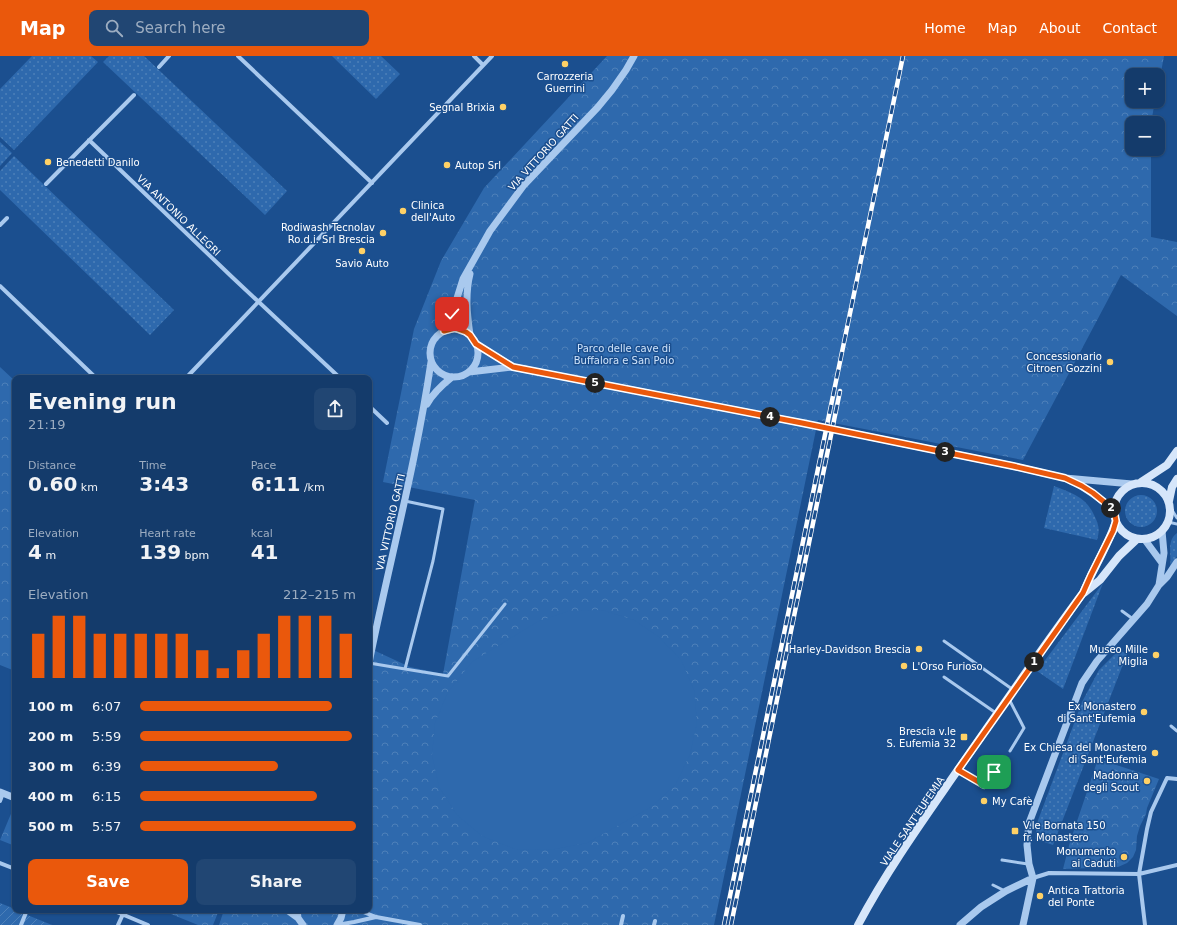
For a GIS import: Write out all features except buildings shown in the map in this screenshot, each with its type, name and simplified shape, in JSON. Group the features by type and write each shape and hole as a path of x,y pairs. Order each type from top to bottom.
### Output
{"main road":[{"path":"1177,451 1167,465 1121,492 1115,504 1114,510 1116,521 1126,535 1141,539 1154,537 1162,532 1170,517 1172,487 1177,479"},
{"path":"1136,483 1147,483 1158,487 1166,496 1170,504"},
{"name":"VIALE SANT'EUFEMIA","path":"858,925 870,902 924,820 1083,593 1116,521"},
{"name":"VIALE SANT'EUFEMIA","path":"1083,593 1100,580 1119,556 1141,539"}],"street":[{"path":"159,67 170,56"},
{"path":"238,56 372,183"},
{"path":"474,56 483,65"},
{"path":"189,375 492,56"},
{"name":"VIA VITTORIO GATTI","path":"372,650 425,408 431,362 431,344 438,334 444,331 452,314 463,279 490,231 524,185 598,107 612,90 634,56"},
{"path":"46,184 134,95"},
{"name":"VIA ANTONIO ALLEGRI","path":"90,140 258,302 337,375"},
{"path":"0,225 7,218"},
{"name":"VIA VITTORIO GATTI","path":"471,266 467,283 466,300 470,335 476,344"},
{"path":"0,286 93,375"},
{"path":"444,331 449,329 461,329 470,335"},
{"path":"476,344 513,367 1013,466 1065,478 1136,483"},
{"path":"469,372 474,367 476,362 478,350 476,344"},
{"path":"431,362 442,374 452,377"},
{"name":"VIA VITTORIO GATTI","path":"425,408 434,393 452,377 459,377 469,372 513,367"},
{"path":"372,409 387,423"},
{"path":"1065,478 1093,493 1114,510"},
{"path":"1159,585 1164,553 1162,532"},
{"path":"1141,539 1162,562"},
{"path":"1023,925 1033,878 1029,864 1027,845 1029,823 1082,683 1097,661 1147,604 1159,585 1167,577 1177,562"},
{"path":"1145,925 1139,874 1147,828 1151,812 1167,777 1177,779"},
{"path":"0,801 2,792 12,797"},
{"path":"0,862 12,868"},
{"path":"960,925 981,907 1006,891 1033,878 1049,873 1139,874 1177,865"},
{"path":"21,925 26,913"},
{"path":"337,925 342,918 343,913"},
{"path":"366,913 376,917 420,925"},
{"path":"118,925 123,914 148,925"},
{"path":"297,914 303,925"},
{"path":"621,925 623,916"},
{"path":"337,925 376,917"}],"lane":[{"path":"405,501 443,509 433,561 405,669"},
{"path":"1170,504 1177,518"},
{"path":"1168,522 1177,524"},
{"path":"372,664 448,676 505,604"},
{"path":"1122,611 1134,619"},
{"path":"944,641 1014,690"},
{"path":"944,677 997,714"},
{"path":"1008,698 1024,728 1010,751"},
{"path":"1171,726 1177,731"},
{"path":"958,770 984,785 994,772"},
{"path":"1002,860 1029,864"},
{"path":"992,885 1006,891"}],"green space":[{"path":"32,56 91,56 98,62 14,150 0,137 0,89"},
{"path":"109,56 144,56 287,191 265,215 103,62"},
{"path":"332,56 381,56 400,74 376,99"},
{"name":"Parco delle cave di Buffalora e San Polo","path":"607,56 1164,56 1162,68 1125,68 1125,108 1154,108 1152,116 1125,116 1125,156 1151,156 1151,237 1177,242 1177,316 1121,275 1023,460 818,420 714,925 219,925 223,913 372,913 372,649 410,667 443,674 475,500 383,482 414,329 441,261 484,188"},
{"path":"0,142 12,153 0,166"},
{"path":"14,156 174,310 150,335 0,190 0,171"},
{"path":"0,367 12,378 12,670 0,665"},
{"path":"1054,486 1078,496 1091,509 1099,530 1097,540 1044,528"},
{"path":"1138,495 1144,495 1154,502 1157,511 1156,517 1150,524 1144,527 1138,527 1128,520 1125,514 1125,508 1132,498"},
{"path":"1177,533 1177,556 1171,568 1170,544"},
{"path":"1103,583 1063,689 1037,671"},
{"path":"602,610 634,620 659,637 681,660 694,690 697,723 690,754 676,784 651,807 587,843 549,850 515,849 482,836 457,815 439,787 432,755 435,723 448,692 472,662 537,622 568,611"},
{"path":"1119,650 1127,654 1053,845 1035,839 1037,823 1082,702 1099,670"},
{"path":"1098,759 1159,779 1140,826 1137,836 1136,850 1133,857 1127,863 1118,867 1063,869 1070,842"},
{"path":"12,811 12,845 0,840"},
{"path":"0,903 12,908 12,913 22,913 52,925 0,925"},
{"path":"168,913 218,913 213,925 198,925"}],"railway":[{"path":"724,925 903,56"},
{"path":"731,925 840,391"}],"place":[{"name":"Carrozzeria Guerrini","path":"565,64"},
{"name":"Segnal Brixia","path":"503,107"},
{"name":"Benedetti Danilo","path":"48,162"},
{"name":"Autop Srl","path":"447,165"},
{"name":"Clinica dell'Auto","path":"403,211"},
{"name":"Rodiwash Tecnolav Ro.d.i. Srl Brescia","path":"383,233"},
{"name":"Savio Auto","path":"362,251"},
{"name":"Concessionario Citroen Gozzini","path":"1110,362"},
{"name":"Harley-Davidson Brescia","path":"919,649"},
{"name":"Museo Mille Miglia","path":"1156,655"},
{"name":"L'Orso Furioso","path":"904,666"},
{"name":"Ex Monastero di Sant'Eufemia","path":"1144,712"},
{"name":"Brescia v.le S. Eufemia 32","path":"964,737"},
{"name":"Ex Chiesa del Monastero di Sant'Eufemia","path":"1155,753"},
{"name":"Madonna degli Scout","path":"1147,781"},
{"name":"My Cafè","path":"984,801"},
{"name":"V.le Bornata 150 fr. Monastero","path":"1015,831"},
{"name":"Monumento ai Caduti","path":"1124,857"},
{"name":"Antica Trattoria del Ponte","path":"1040,896"}],"route":[{"path":"452,314 444,331 455,328 461,329 474,339 476,344 513,367 802,423 1065,478 1093,493 1114,510 1116,521 1113,531 1083,593 958,770 984,785 994,772"}]}
